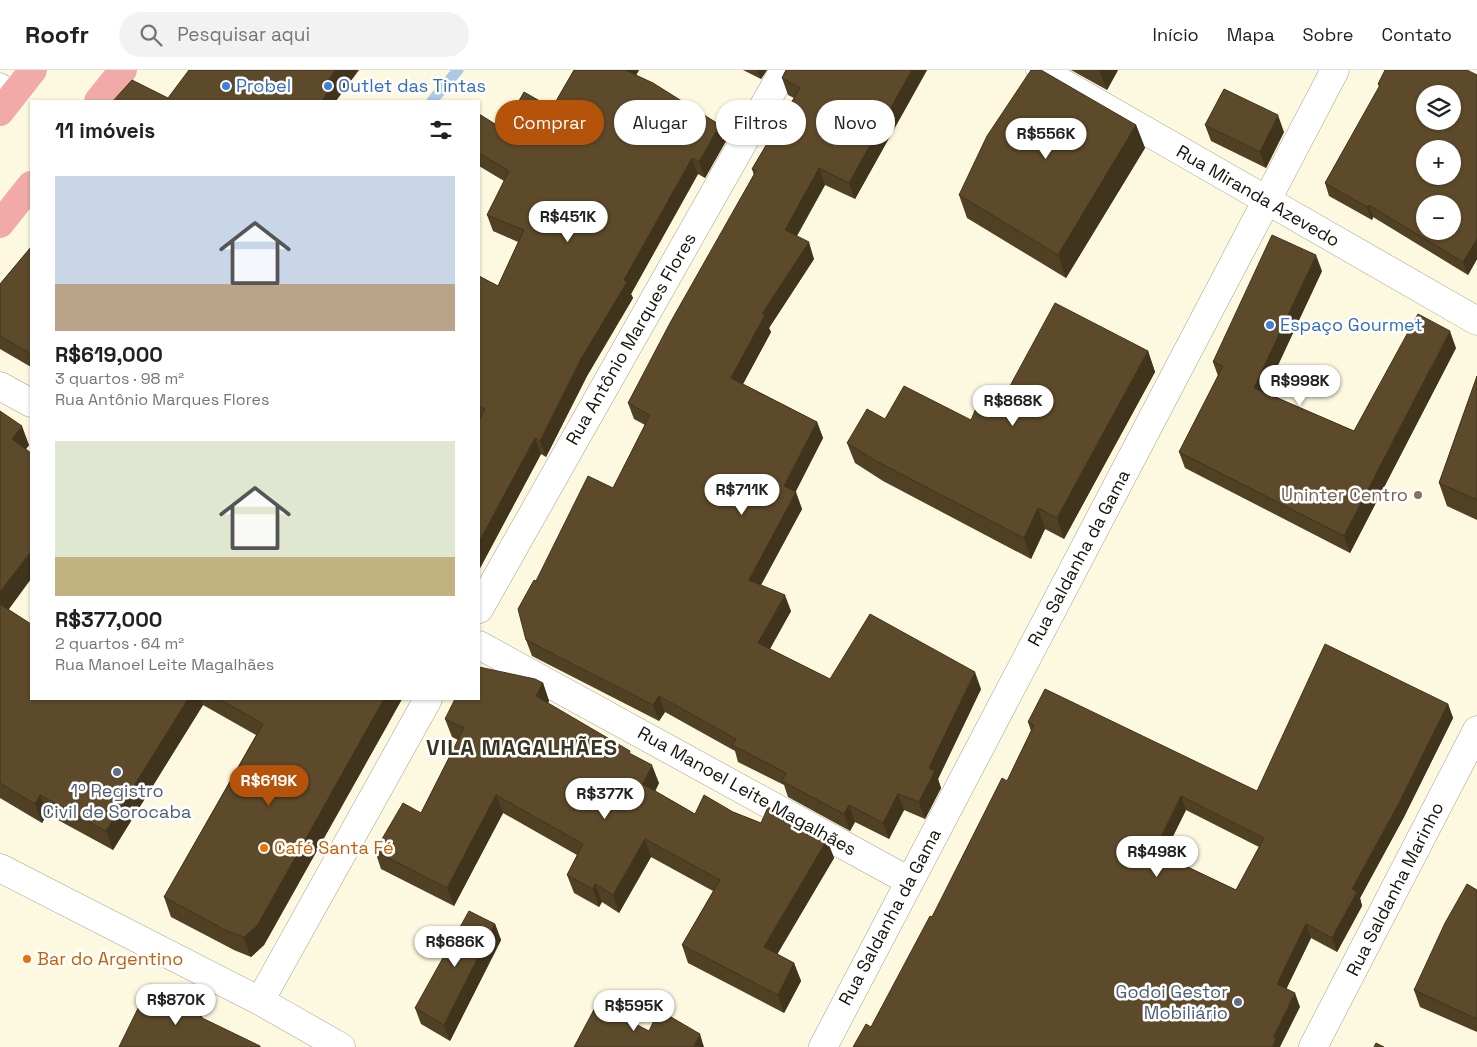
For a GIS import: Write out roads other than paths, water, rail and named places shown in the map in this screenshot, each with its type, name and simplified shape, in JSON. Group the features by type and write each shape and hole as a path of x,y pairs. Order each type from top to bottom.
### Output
{"main road":[{"path":"5,96 34,70"},
{"path":"99,100 122,70"},
{"path":"0,224 30,186"}],"street":[{"name":"Rua Antônio Marques Flores","path":"480,606 784,70"},
{"name":"Rua Miranda Azevedo","path":"1040,70 1477,321"},
{"name":"Rua Saldanha da Gama","path":"823,1047 1335,70"},
{"path":"0,386 30,402"},
{"name":"Rua Manoel Leite Magalhães","path":"480,646 909,880"},
{"path":"260,1001 427,700"},
{"name":"Rua Saldanha Marinho","path":"1312,1047 1477,730"},
{"path":"2,874 260,1001 341,1047"}],"waterway":[{"path":"433,100 458,70"}],"place":[{"name":"Probel","path":"226,86"},
{"name":"Outlet das Tintas","path":"328,86"},
{"name":"Espaço Gourmet","path":"1270,325"},
{"name":"Uninter Centro","path":"1418,495"},
{"name":"1º Registro Civil de Sorocaba","path":"117,772"},
{"name":"Café Santa Fé","path":"264,848"},
{"name":"Bar do Argentino","path":"27,959"},
{"name":"Godoi Gestor Mobiliário","path":"1238,1002"}],"district":[{"name":"VILA MAGALHÃES","path":"522,747"}]}
